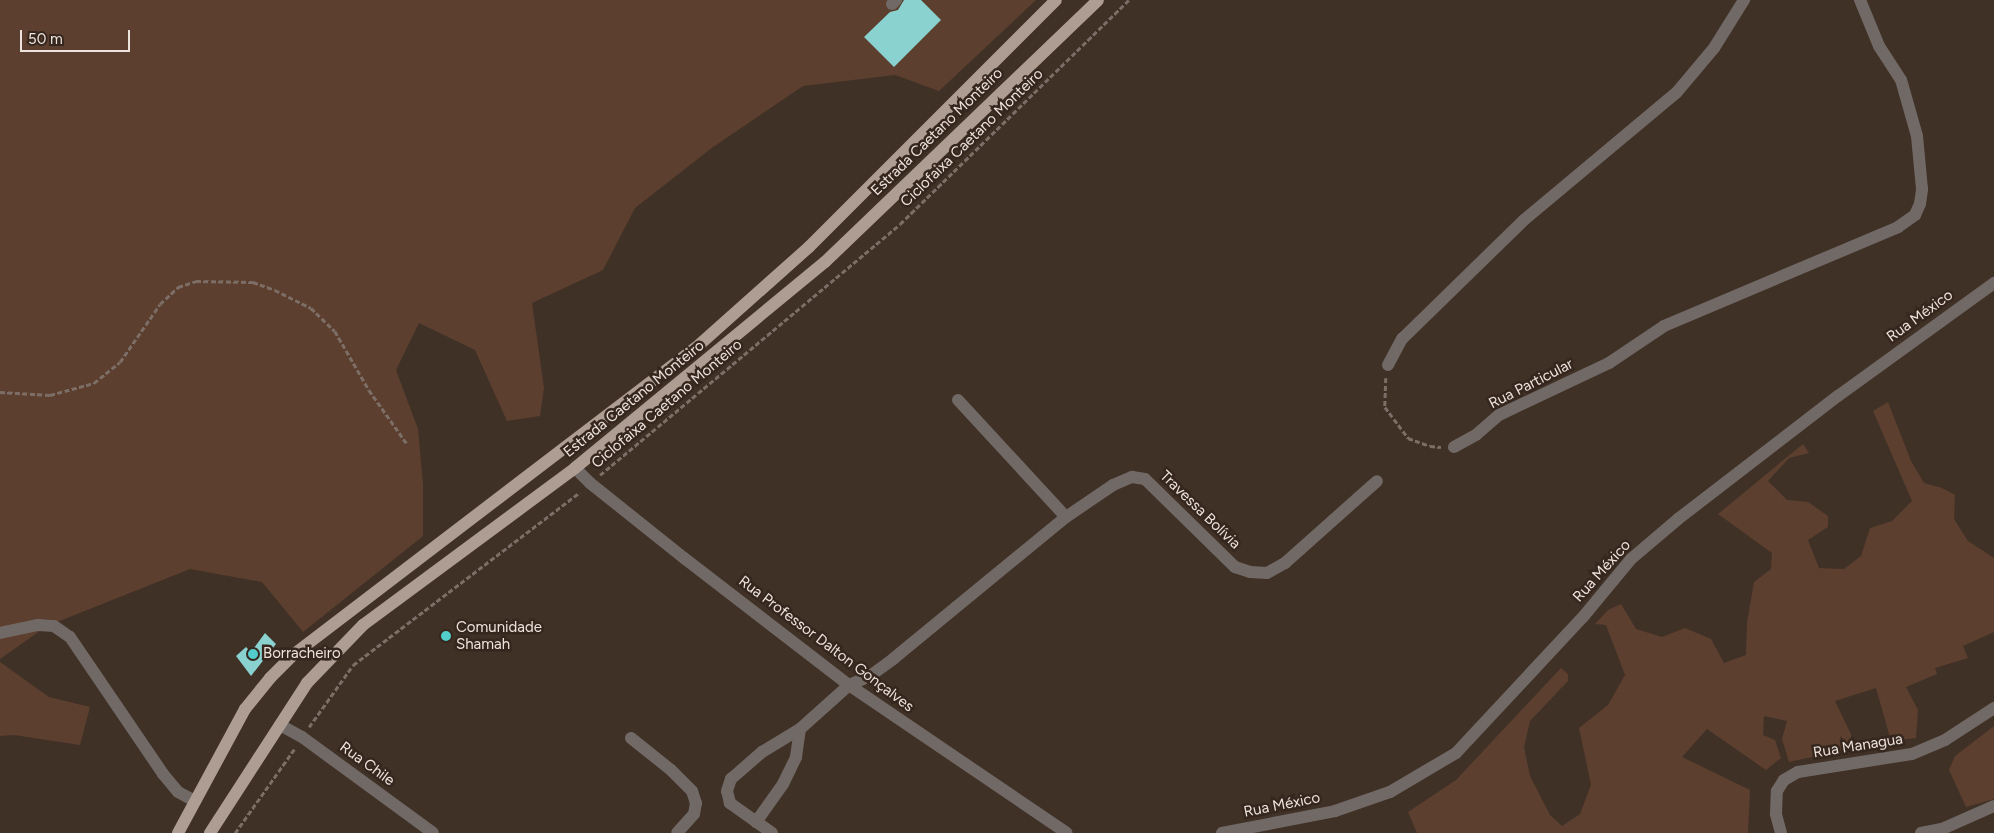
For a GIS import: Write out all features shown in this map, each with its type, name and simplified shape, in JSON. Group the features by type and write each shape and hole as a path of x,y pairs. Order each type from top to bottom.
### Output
{"main road":[{"name":"Estrada Caetano Monteiro","path":"178,833 245,709 270,678 293,655 699,345 808,247 1056,0"},
{"name":"Estrada Caetano Monteiro","path":"210,833 307,683 363,625 575,468 825,262 1098,0"}],"street":[{"path":"1388,365 1402,339 1524,220 1678,92 1714,48 1744,0"},
{"name":"Rua Particular","path":"1454,447 1477,434 1499,415 1609,362 1664,326 1898,227 1915,214 1920,204 1922,190 1917,136 1901,80 1878,46 1860,0"},
{"name":"Rua México","path":"1222,833 1335,811 1390,792 1456,754 1583,617 1631,559 1678,519 1830,402 1994,283"},
{"path":"958,400 1066,517"},
{"name":"Rua Professor Dalton Gonçalves","path":"575,468 590,483 849,685 1067,833"},
{"name":"Travessa Bolívia","path":"772,833 730,803 727,791 731,779 762,752 800,729 849,685 870,676 893,659 1066,517 1126,479 1132,477 1145,479 1234,567 1250,572 1266,573 1285,563 1378,481"},
{"path":"0,633 38,625 54,626 70,636 163,774 178,792 195,801"},
{"name":"Rua Managua","path":"1781,833 1776,814 1777,791 1784,780 1798,772 1912,754 1945,740 1994,708"},
{"name":"Rua Chile","path":"280,725 302,738 433,833"},
{"path":"756,822 782,784 796,757 800,729"},
{"path":"631,738 671,770 692,791 696,803 694,814 677,833"},
{"path":"1921,833 1942,829 1994,806"}],"path":[{"name":"Ciclofaixa Caetano Monteiro","path":"235,833 353,665 590,483 900,224 1129,0"},
{"path":"0,392 50,395 94,383 120,362 160,304 178,287 196,281 253,282 275,290 311,308 335,331 369,390 408,445"},
{"path":"1388,365 1384,390 1385,407 1408,438 1430,446 1454,447"}],"shaded area":[{"path":"0,0 1036,0 939,91 895,75 803,86 713,147 635,208 603,270 532,303 544,388 540,416 507,421 475,350 419,323 396,370 418,429 423,484 423,536 303,632 262,582 190,569 47,626 0,659"},
{"path":"1888,402 1911,461 1924,483 1942,488 1955,495 1954,519 1968,541 1994,558 1994,632 1963,646 1968,658 1935,668 1937,674 1906,687 1918,710 1916,738 1891,741 1876,688 1835,701 1857,747 1789,762 1782,739 1787,721 1764,716 1763,735 1775,740 1781,758 1766,770 1707,729 1682,757 1750,790 1748,833 1417,833 1408,812 1456,780 1561,668 1568,674 1568,681 1530,721 1524,747 1530,776 1550,815 1562,826 1580,814 1591,785 1579,728 1608,705 1625,675 1606,625 1595,624 1608,610 1621,604 1636,629 1662,637 1685,628 1711,639 1724,663 1746,655 1747,623 1754,582 1771,569 1772,553 1718,514 1803,444 1809,453 1789,458 1768,481 1787,500 1808,502 1828,516 1828,527 1808,540 1819,568 1844,569 1861,556 1870,528 1892,521 1912,501 1873,411"},
{"path":"0,662 49,697 90,707 80,745 14,735 0,736"},
{"path":"1994,726 1994,799 1966,807 1949,770 1955,756"}],"building":[{"path":"904,0 921,0 941,20 894,67 864,37 890,12 898,10"},
{"name":"Borracheiro","path":"265,633 276,644 251,676 236,656 246,647 251,652"}],"place":[{"name":"Comunidade Shamah","path":"446,636"},
{"name":"Borracheiro","path":"253,654"}]}
